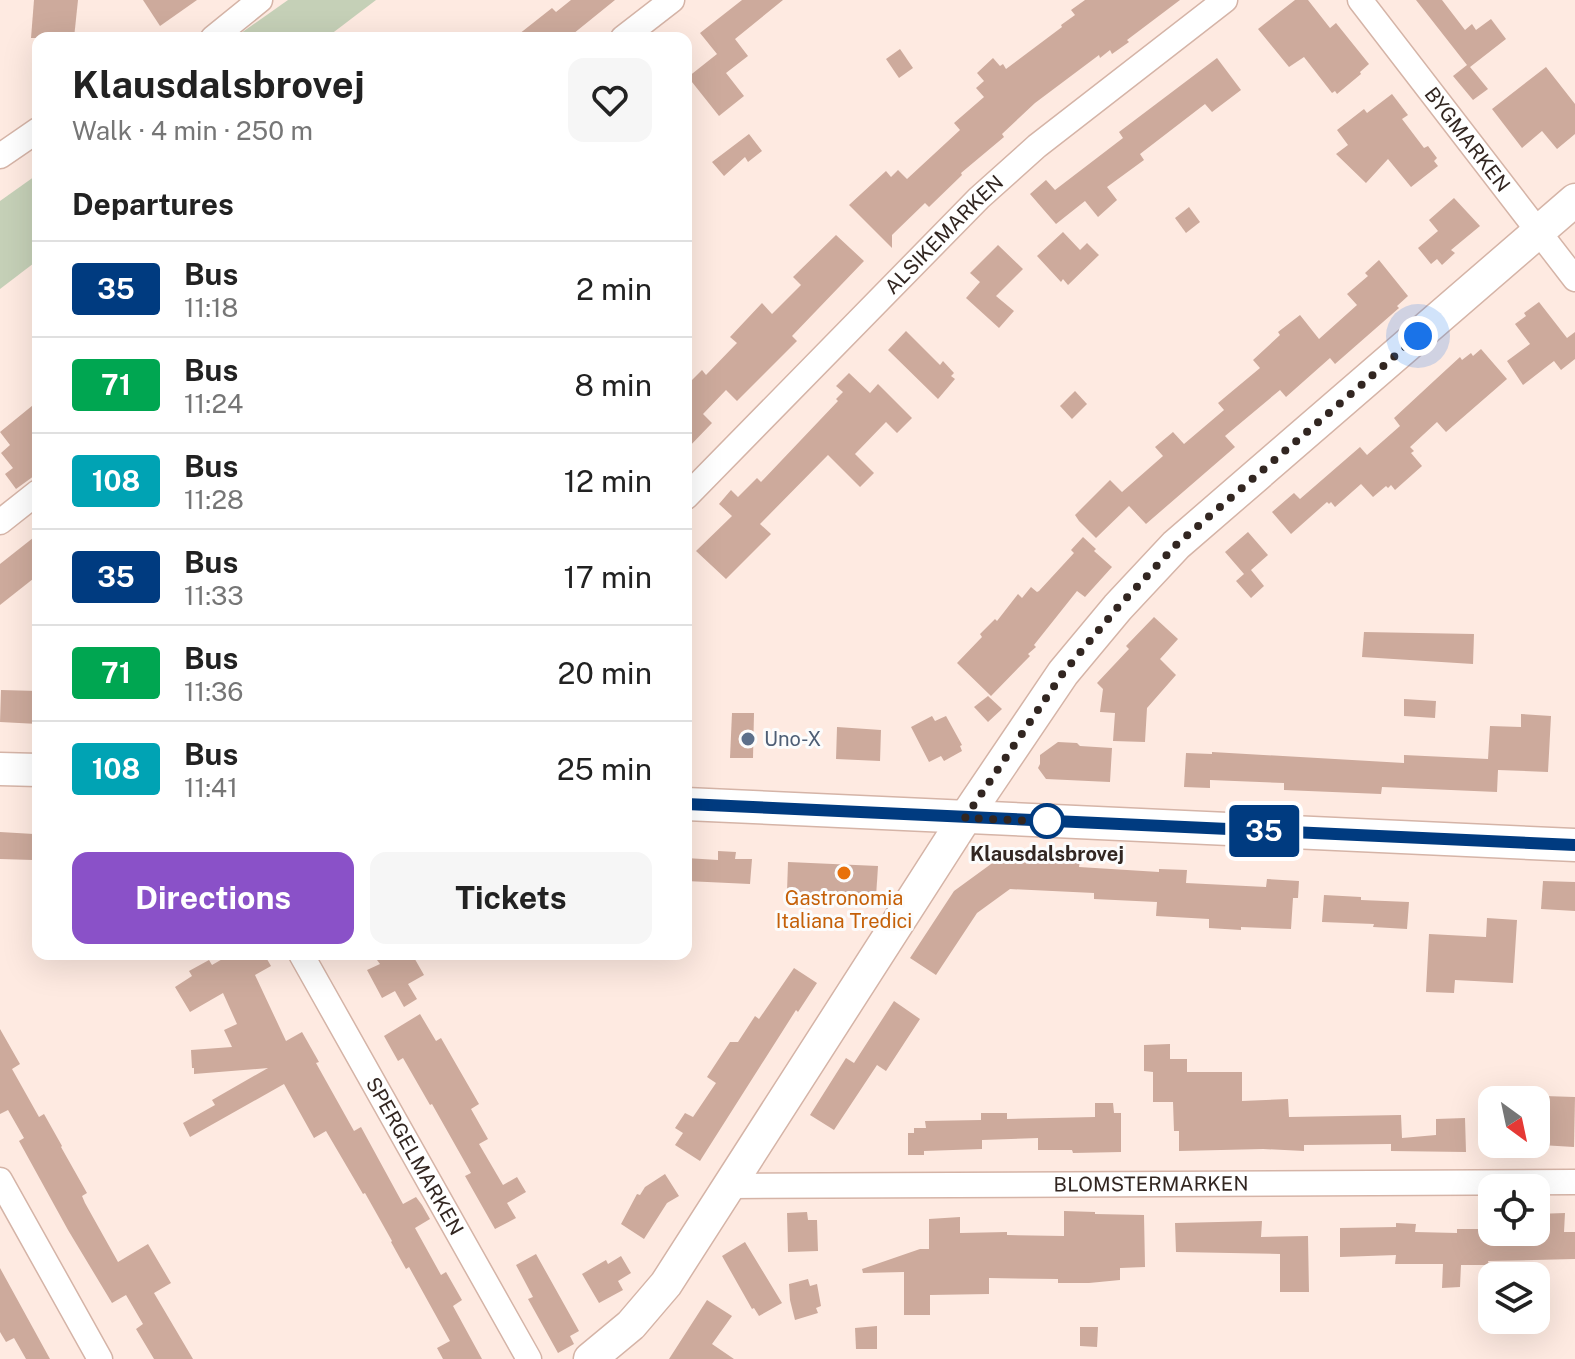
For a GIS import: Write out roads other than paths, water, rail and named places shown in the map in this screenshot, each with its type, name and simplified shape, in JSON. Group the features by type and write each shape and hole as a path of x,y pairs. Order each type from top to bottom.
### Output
{"street":[{"path":"220,32 260,0"},
{"path":"631,32 672,0"},
{"name":"ALSIKEMARKEN","path":"692,491 979,198 1037,146 1225,0"},
{"name":"BYGMARKEN","path":"1360,0 1575,279"},
{"path":"0,156 32,134"},
{"path":"590,1359 631,1325 666,1284 965,818 1063,673 1118,607 1176,545 1575,200"},
{"path":"0,522 32,497"},
{"path":"0,769 32,770"},
{"path":"692,804 1575,845"},
{"name":"SPERGELMARKEN","path":"304,960 529,1359"},
{"path":"0,1180 100,1359"},
{"name":"BLOMSTERMARKEN","path":"729,1186 1575,1182"}],"place":[{"name":"Uno-X","path":"748,739"},
{"name":"Klausdalsbrovej","path":"1047,821"},
{"name":"Gastronomia Italiana Tredici","path":"844,873"}]}
